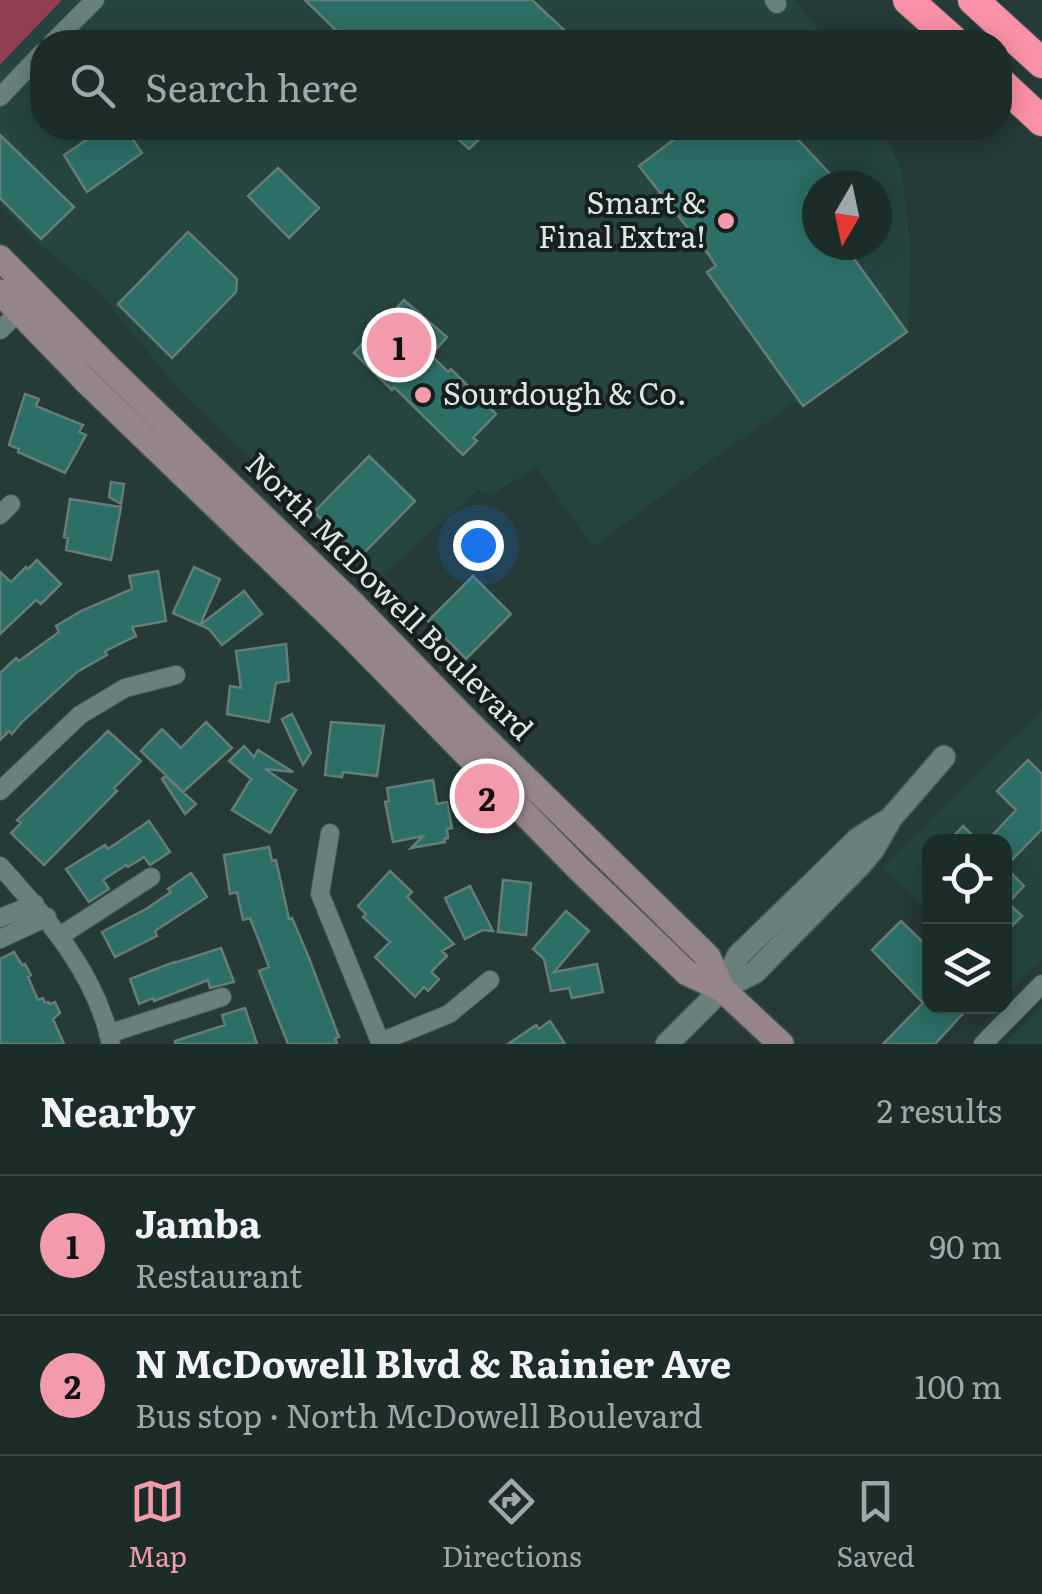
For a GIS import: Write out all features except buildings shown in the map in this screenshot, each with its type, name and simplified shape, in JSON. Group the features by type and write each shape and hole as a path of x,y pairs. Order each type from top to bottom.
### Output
{"highway":[{"path":"908,0 942,30"},
{"path":"973,0 1006,30"},
{"path":"1012,36 1042,63"},
{"path":"1012,93 1042,121"}],"main road":[{"name":"North McDowell Boulevard","path":"0,258 88,384 350,635 579,869 688,973 722,990 781,1044"},
{"name":"North McDowell Boulevard","path":"0,292 28,303"}],"street":[{"path":"65,30 95,0"},
{"path":"0,97 30,66"},
{"path":"0,330 28,303"},
{"path":"0,791 80,715 125,688 176,675"},
{"path":"667,1044 722,990 755,972 868,856 891,818 944,757"},
{"path":"330,833 320,894 380,1043 450,1014 490,980"},
{"path":"0,866 60,936 92,991 110,1039 222,997"},
{"path":"60,936 151,877"},
{"path":"0,918 41,910"},
{"path":"0,940 41,910"},
{"path":"983,1044 1042,984"}],"shaded area":[{"path":"0,0 62,0 30,30 0,65"},
{"path":"63,0 795,0 819,30 35,30"},
{"path":"30,35 30,140 888,140 901,169 911,249 908,332 803,407 796,402 593,547 536,467 491,495 478,490 382,576 291,497 178,389 100,293 40,245 0,204 0,67"},
{"path":"1042,710 1042,959 1012,989 1012,834 922,834 922,904 883,867"},
{"path":"1042,1006 1042,1044 1004,1044"}],"place":[{"name":"Smart & Final Extra!","path":"726,221"},
{"name":"Jamba","path":"399,345"},
{"name":"Sourdough & Co.","path":"423,395"},
{"name":"N McDowell Blvd & Rainier Ave","path":"487,796"}]}
